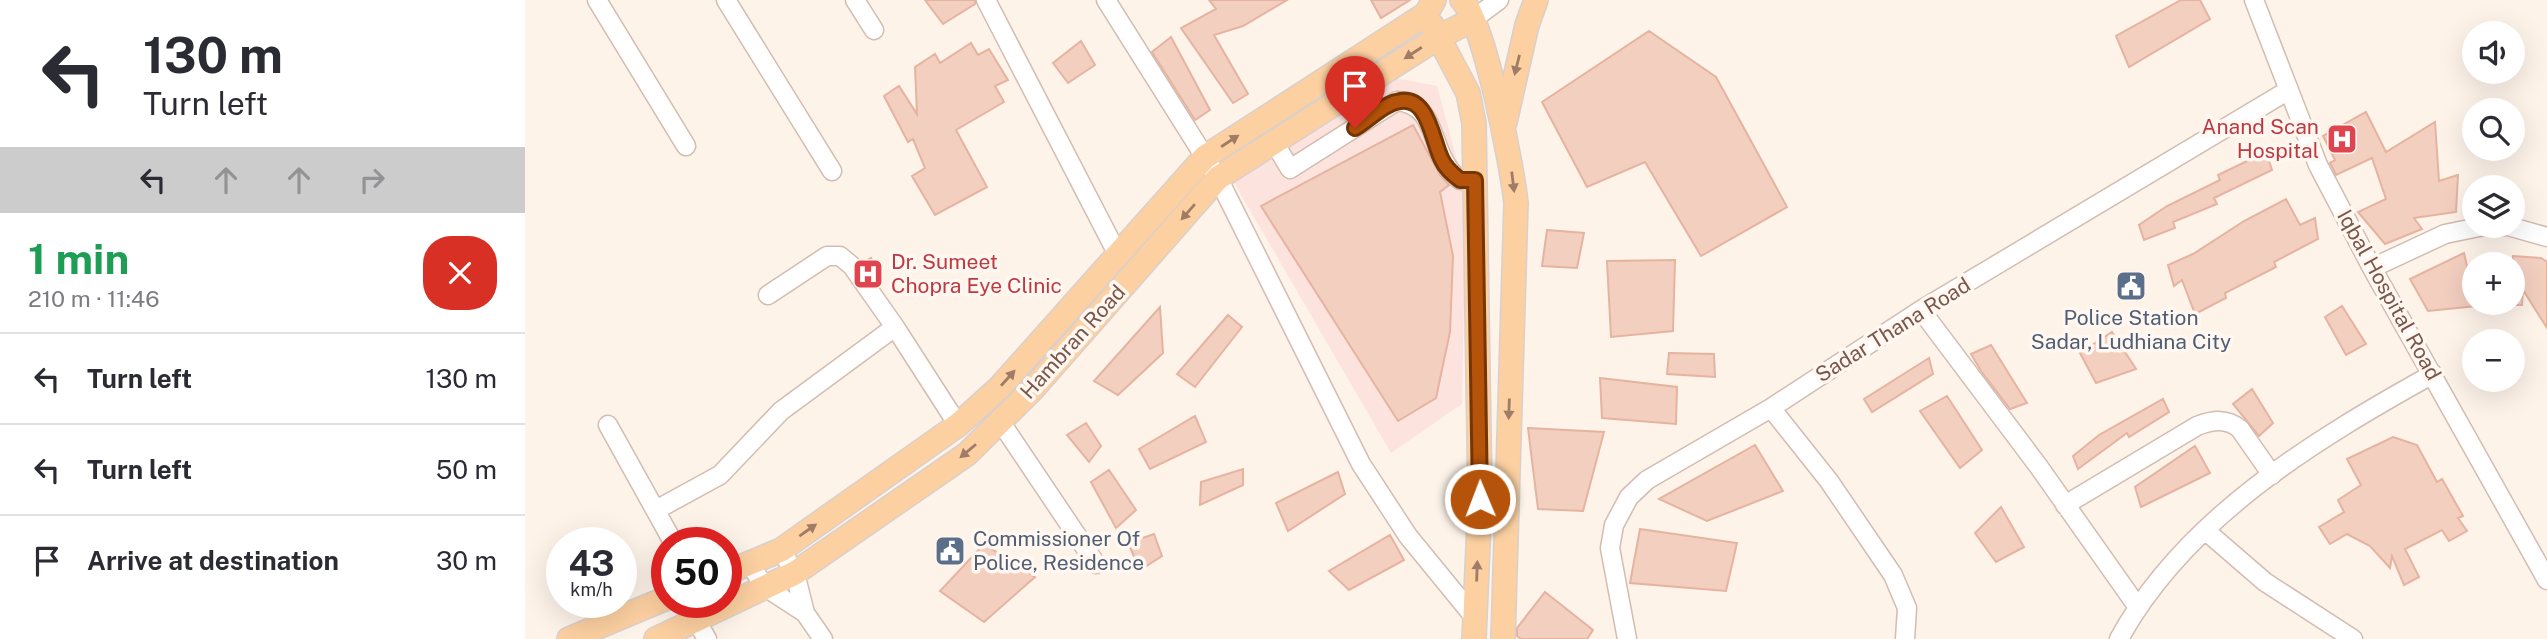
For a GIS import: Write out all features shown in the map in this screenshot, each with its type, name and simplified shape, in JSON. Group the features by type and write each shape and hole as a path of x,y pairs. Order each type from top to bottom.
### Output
{"main road":[{"path":"1504,133 1524,38 1536,0"},
{"name":"Hambran Road","path":"742,566 781,550 958,425 999,388 1205,157 1430,7"},
{"path":"1430,7 1439,37 1468,93 1474,123 1480,499 1474,629"},
{"name":"Hambran Road","path":"656,639 701,630 765,587 795,573 967,454 1032,390 1218,178 1439,37 1467,10"},
{"path":"1467,10 1492,81 1516,203 1503,639"},
{"path":"569,639 651,605"}],"street":[{"path":"597,0 686,146"},
{"path":"726,0 832,171"},
{"path":"855,0 874,30"},
{"path":"986,0 1118,255"},
{"path":"1106,0 1218,178 1361,464 1474,629"},
{"path":"1467,10 1499,0"},
{"name":"Iqbal Hospital Road","path":"2254,0 2287,91 2318,165 2372,268 2434,374 2547,580"},
{"name":"Sadar Thana Road","path":"1627,639 1610,548 1614,525 1629,498 1647,480 1770,408 1921,310 2287,91"},
{"path":"1274,142 1290,169 1397,101 1411,103 1421,108 1448,171 1460,180 1475,180"},
{"path":"2372,268 2445,234 2462,231"},
{"path":"2525,231 2547,237"},
{"path":"768,295 827,256 840,256 852,266 895,327 958,425"},
{"path":"1921,310 2137,606"},
{"path":"656,510 720,475 781,411 895,327"},
{"path":"2119,639 2137,606 2174,562 2272,475 2334,432 2434,374"},
{"path":"1770,408 1829,481 1893,575 1907,608 1905,639"},
{"path":"1000,421 1096,564"},
{"path":"2065,505 2197,426 2214,421 2233,424 2240,429 2272,475"},
{"path":"608,425 665,527"},
{"path":"2206,531 2265,582 2353,639"},
{"path":"781,550 795,573 806,613 823,639"},
{"path":"749,563 765,587 806,613"}],"shaded area":[{"path":"1390,77 1437,86 1466,194 1462,404 1391,453 1233,181"}],"building":[{"path":"925,0 975,0 975,4 943,24"},
{"path":"1209,0 1287,0 1243,26 1214,35 1248,94 1233,103 1181,28 1216,9"},
{"path":"1371,0 1410,0 1381,18"},
{"path":"2181,0 2200,0 2210,19 2129,67 2116,36"},
{"path":"1649,31 1716,77 1787,207 1701,256 1645,162 1587,187 1542,102"},
{"path":"1171,37 1210,110 1195,120 1152,52"},
{"path":"1081,41 1095,65 1068,83 1053,63"},
{"path":"971,43 978,55 989,49 1008,80 995,86 1004,102 956,130 987,187 935,215 912,176 925,168 913,139 908,142 884,96 899,86 917,114 915,67 935,54 940,63"},
{"path":"2366,112 2386,152 2435,122 2439,181 2458,175 2456,212 2414,218 2422,229 2385,244 2358,212 2386,199 2372,158 2336,175 2330,163 2335,160 2323,136"},
{"path":"1413,125 1440,175 1449,185 1440,192 1453,256 1450,332 1436,398 1398,421 1261,206"},
{"path":"2266,152 2272,170 2214,198 2217,204 2173,222 2175,228 2144,240 2139,225 2167,206 2220,180 2218,175"},
{"path":"2286,199 2300,225 2315,218 2318,239 2274,262 2276,267 2225,293 2226,298 2195,314 2182,280 2174,286 2168,265 2193,254 2244,221"},
{"path":"1547,230 1584,233 1577,268 1542,266"},
{"path":"2462,254 2462,307 2428,311 2410,279"},
{"path":"2525,257 2541,258 2547,262 2547,328 2525,293"},
{"path":"871,258 879,275 874,278 863,262"},
{"path":"1675,260 1673,331 1611,337 1607,261"},
{"path":"2342,306 2366,344 2346,355 2325,317"},
{"path":"1160,307 1163,353 1118,395 1094,381"},
{"path":"1228,315 1242,327 1195,387 1177,374"},
{"path":"2112,332 2136,369 2096,383 2080,353"},
{"path":"1991,345 2027,403 2010,409 1981,371 1971,354"},
{"path":"1669,353 1714,354 1715,377 1667,374"},
{"path":"1929,358 1933,374 1872,412 1864,399"},
{"path":"1600,378 1677,387 1676,424 1602,418"},
{"path":"2252,389 2273,423 2259,436 2233,404"},
{"path":"1947,396 1982,450 1960,468 1920,411"},
{"path":"2163,399 2169,412 2129,437 2127,433 2078,469 2073,456 2099,435"},
{"path":"1195,416 1206,442 1150,469 1139,449"},
{"path":"1086,423 1101,446 1089,462 1067,435"},
{"path":"1528,428 1604,432 1583,511 1538,509"},
{"path":"2393,437 2417,445 2437,482 2442,479 2463,516 2458,518 2467,531 2449,541 2442,530 2405,549 2419,577 2404,585 2392,556 2390,568 2370,546 2347,534 2330,544 2319,527 2344,512 2338,500 2361,485 2347,459"},
{"path":"1755,445 1783,491 1707,521 1659,499"},
{"path":"2195,446 2210,473 2141,507 2135,487"},
{"path":"1243,469 1243,485 1200,505 1201,482"},
{"path":"1109,470 1136,510 1116,528 1091,482"},
{"path":"1338,472 1345,494 1288,531 1276,503"},
{"path":"2001,507 2024,547 1996,562 1975,533"},
{"path":"1640,529 1737,543 1726,591 1630,583"},
{"path":"1154,534 1162,556 1140,570 1128,543"},
{"path":"1390,535 1404,560 1349,590 1329,571"},
{"path":"984,544 1035,577 984,622 940,591"},
{"path":"1545,592 1593,630 1587,639 1521,639 1517,636 1517,628"}],"place":[{"name":"Anand Scan Hospital","path":"2342,139"},
{"name":"Dr. Sumeet Chopra Eye Clinic","path":"868,274"},
{"name":"Police Station Sadar, Ludhiana City","path":"2131,286"},
{"name":"Commissioner Of Police, Residence","path":"950,551"}],"route":[{"path":"1355,128 1397,101 1411,103 1421,108 1441,160 1448,171 1460,180 1475,180 1480,499"}]}
